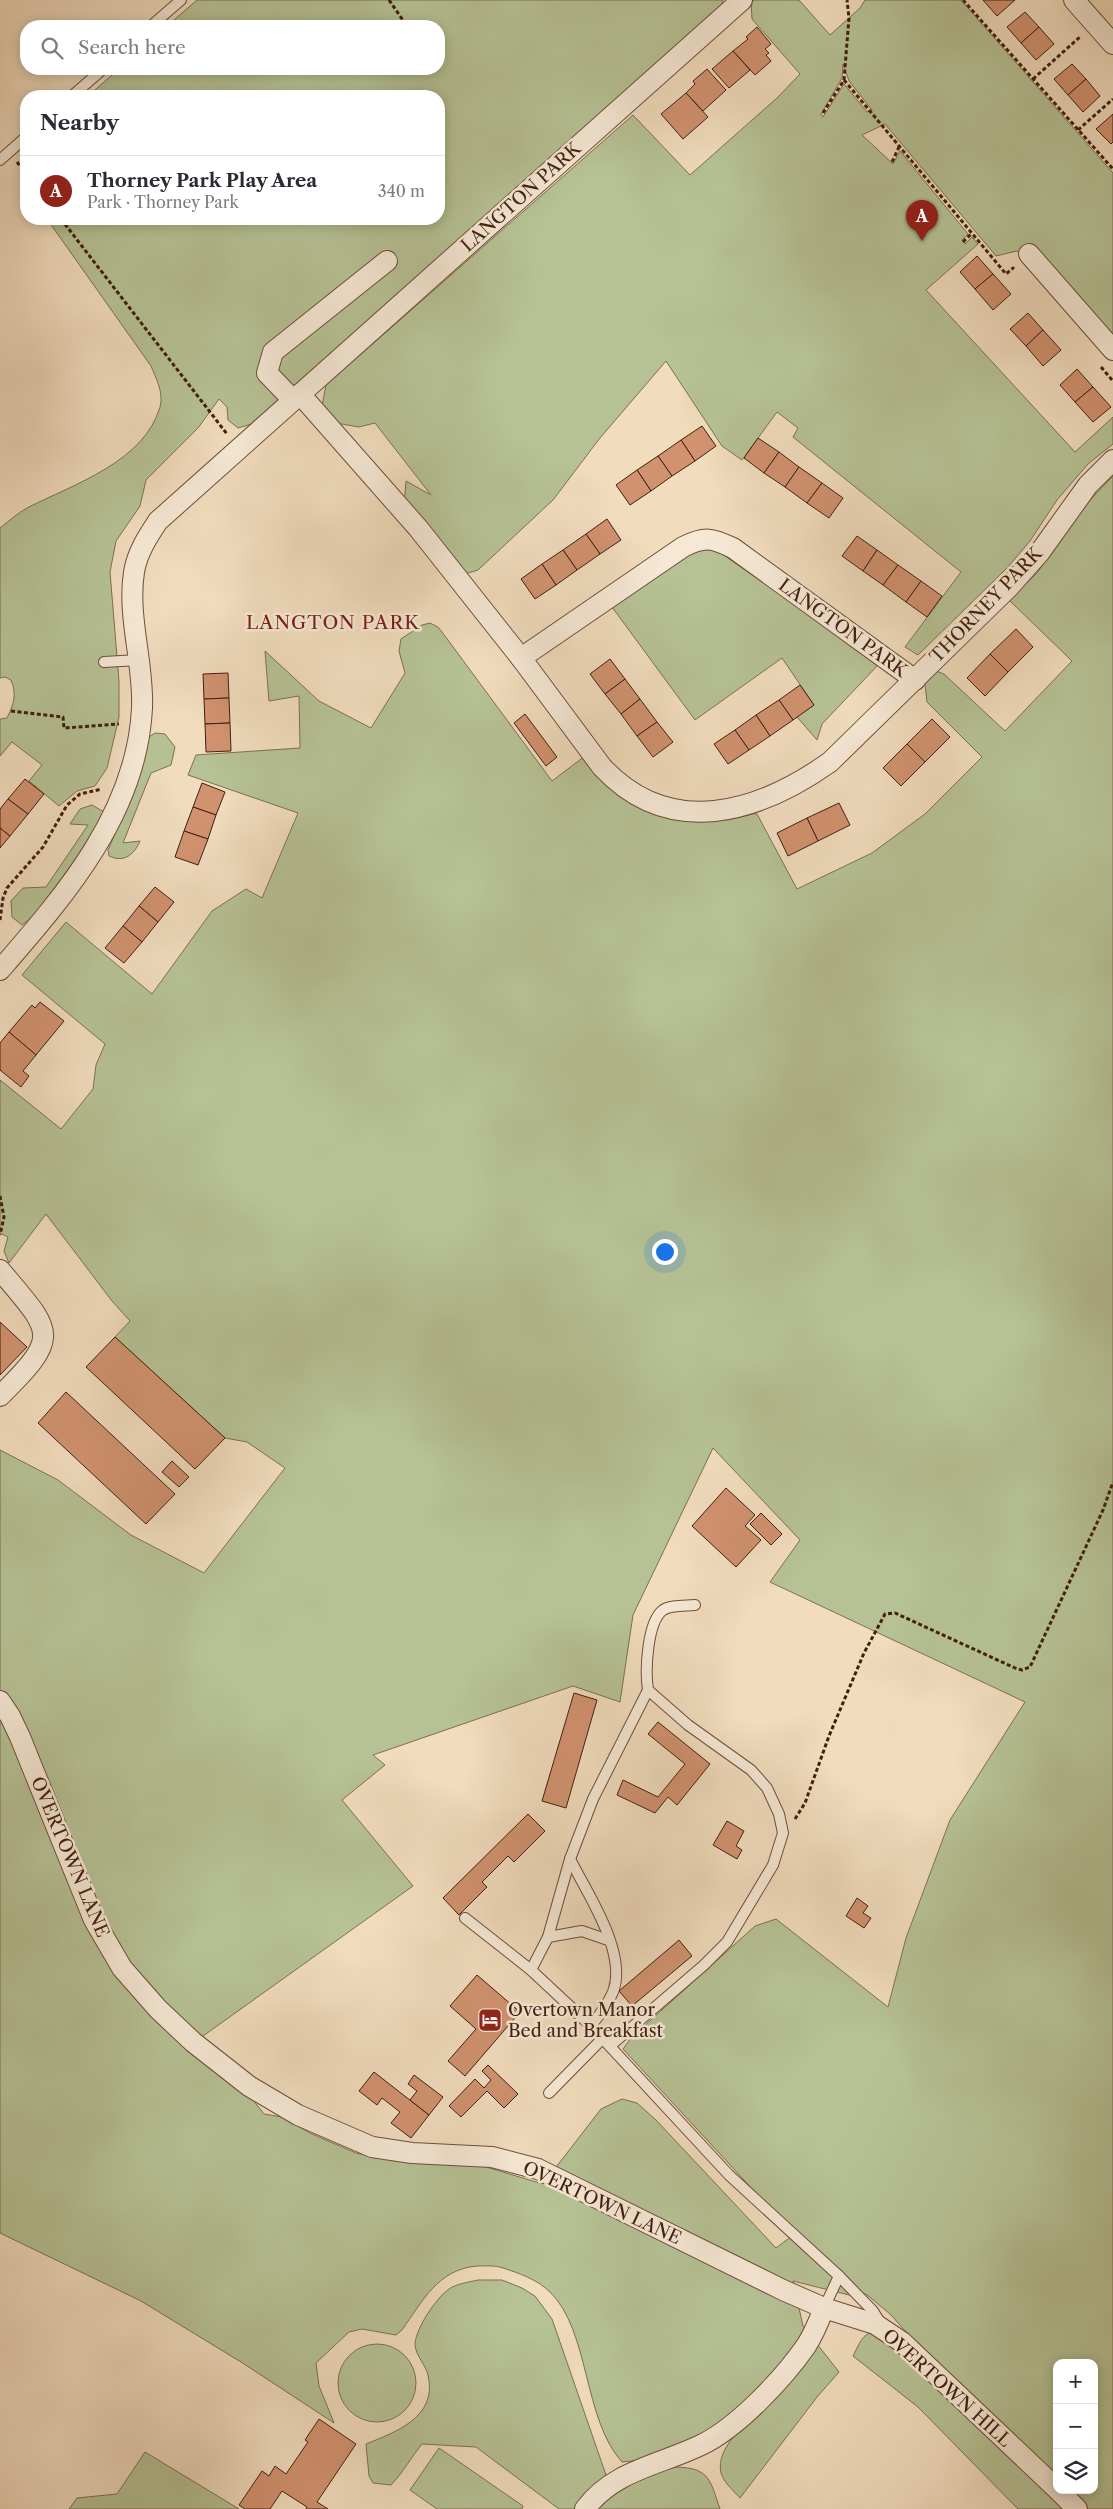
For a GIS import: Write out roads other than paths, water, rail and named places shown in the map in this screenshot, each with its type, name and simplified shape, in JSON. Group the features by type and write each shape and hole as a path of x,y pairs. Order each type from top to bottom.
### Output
{"street":[{"name":"LANGTON PARK","path":"0,970 71,885 108,826 132,766 142,709 132,589 134,570 146,540 158,521 170,508 742,0"},
{"path":"1074,0 1113,44"},
{"path":"1029,254 1113,350"},
{"path":"296,397 267,373 272,352 387,261"},
{"name":"LANGTON PARK","path":"296,397 418,528 521,658 602,767 617,784 663,808 703,812 736,808 757,803 807,779 854,741 915,680 733,548 710,539 699,539 683,547 521,658"},
{"name":"THORNEY PARK","path":"915,680 1015,580 1040,552 1088,485 1113,460"},
{"path":"0,1270 42,1324 45,1333 39,1354 0,1396"},
{"name":"OVERTOWN LANE","path":"0,1701 20,1737 94,1920 122,1968 138,1988 193,2042 249,2086 298,2115 372,2148 412,2153 492,2157 538,2169 783,2290 824,2308"},
{"path":"585,2509 602,2492 623,2476 700,2446 743,2416 785,2372 807,2345 824,2308"},
{"name":"OVERTOWN HILL","path":"824,2308 882,2327 902,2342 1053,2486"},
{"name":"OVERTOWN HILL","path":"1061,2494 1077,2509"}],"lane":[{"path":"158,20 181,0"},
{"path":"79,90 96,75"},
{"path":"0,160 20,142"},
{"path":"104,662 139,660"},
{"path":"531,1970 548,1937 570,1859 594,1800 648,1690 646,1677 647,1656 655,1618 665,1608 694,1605"},
{"path":"549,2093 607,2042 704,1965 727,1942 779,1852 783,1833 779,1814 767,1788 751,1770 688,1725 648,1690"},
{"path":"570,1859 595,1906 616,1962 614,1992 591,2026"},
{"path":"464,1918 531,1970 591,2026 729,2175 839,2276 873,2311 882,2327"},
{"path":"548,1937 571,1931 582,1931 608,1940"},
{"path":"824,2308 839,2276"}],"place":[{"name":"Thorney Park Play Area","path":"922,241"},
{"name":"Overtown Manor Bed and Breakfast","path":"490,2020"}],"district":[{"name":"LANGTON PARK","path":"333,622"}]}
